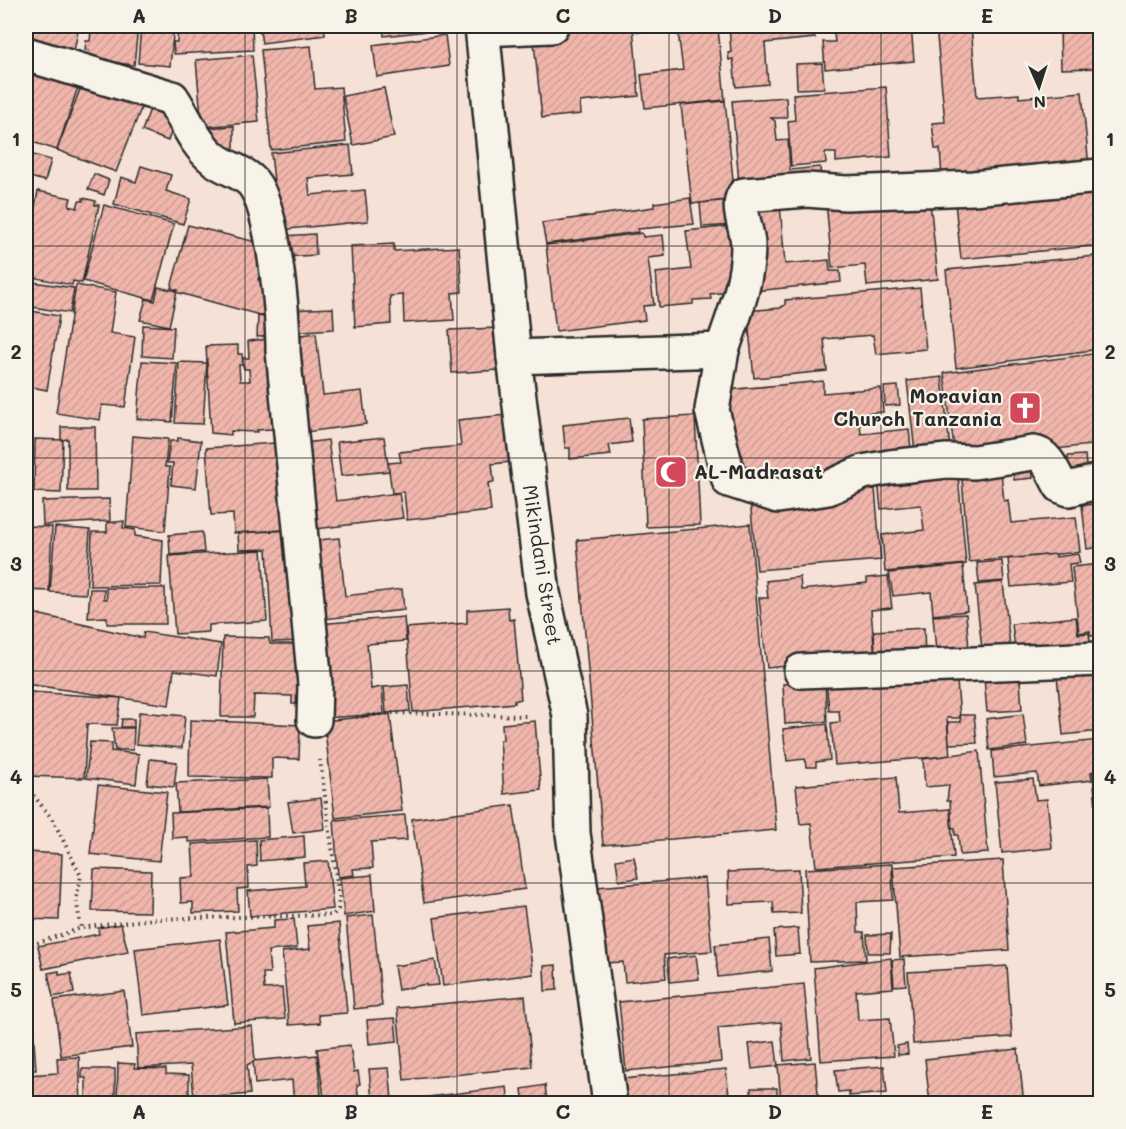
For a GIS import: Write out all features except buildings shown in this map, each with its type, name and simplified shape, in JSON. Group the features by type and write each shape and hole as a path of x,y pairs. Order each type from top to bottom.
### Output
{"street":[{"path":"482,27 551,26"},
{"name":"Mikindani Street","path":"482,27 514,357 543,593 570,716 573,833 610,1104"},
{"path":"26,54 172,98 194,138 214,159 253,183 268,218 283,312 283,351 315,684 314,720"},
{"path":"1101,176 973,188 846,193 807,190 744,195 741,205 748,244 743,291 722,350 712,410 729,480 778,496 828,488 863,472 890,467 947,461 974,462 1033,453 1040,454 1046,460 1061,486 1069,489 1101,481"},
{"path":"514,357 722,350"},
{"path":"801,671 1101,659"}],"path":[{"path":"26,946 81,928 152,919 300,917 337,913 339,898 314,720 394,713 570,716"},
{"path":"26,786 53,820 81,876 76,899 81,928"}],"place":[{"name":"Moravian Church Tanzania","path":"1025,408"},
{"name":"AL-Madrasat","path":"671,472"}]}
